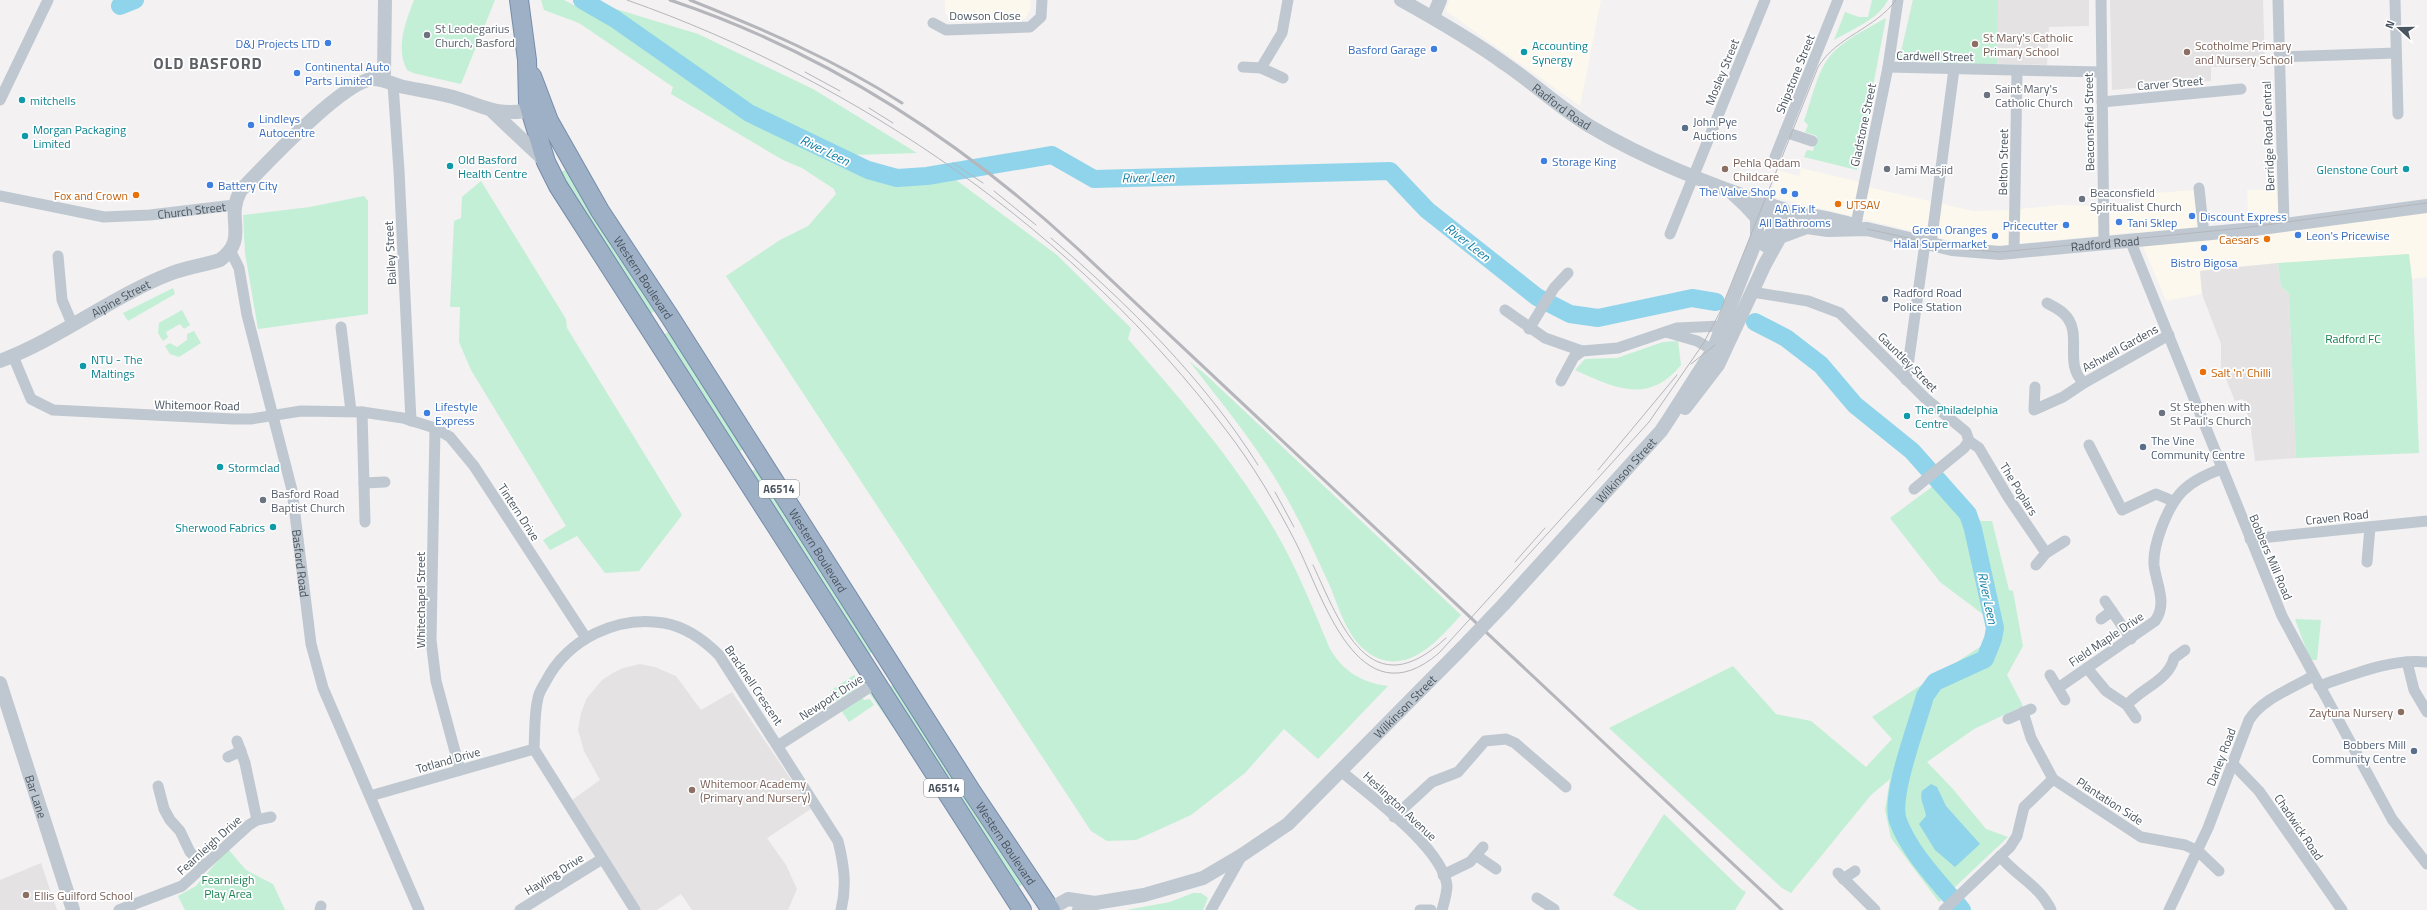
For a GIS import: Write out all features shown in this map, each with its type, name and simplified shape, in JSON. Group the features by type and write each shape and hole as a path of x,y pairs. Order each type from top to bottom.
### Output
{"highway":[{"name":"Western Boulevard","path":"519,0 527,60 528,103 546,162 558,186 1022,910"},
{"name":"Western Boulevard","path":"527,60 548,121 600,211 670,317 972,792 1051,910"},
{"path":"650,330 670,317"},
{"path":"741,472 761,460"},
{"path":"876,683 897,672"}],"street":[{"path":"0,100 48,0"},
{"path":"385,0 384,73 387,82"},
{"name":"Dowson Close","path":"933,23 946,30 1030,28 1041,16 1042,0"},
{"path":"1261,68 1282,33 1288,0"},
{"name":"Radford Road","path":"1402,0 1506,64 1592,128 1732,193 1775,206 1804,221 1828,230 1859,228 1928,244 1977,252 2014,253 2104,242 2204,234 2427,206"},
{"path":"1433,18 1440,0"},
{"name":"Mosley Street","path":"1670,234 1765,0"},
{"name":"Shipstone Street","path":"1775,157 1838,0"},
{"name":"Gladstone Street","path":"1896,26 1898,0"},
{"name":"Gladstone Street","path":"1859,228 1896,26 1904,0"},
{"name":"Beaconsfield Street","path":"2101,0 2104,242"},
{"name":"Berridge Road Central","path":"2278,0 2284,224"},
{"path":"2395,0 2398,114"},
{"path":"2279,57 2396,53"},
{"path":"1243,67 1261,68 1283,78"},
{"name":"Cardwell Street","path":"1888,67 2101,72"},
{"path":"1906,380 1954,69"},
{"name":"Belton Street","path":"2014,253 2017,71"},
{"name":"Church Street","path":"0,196 104,217 150,215 234,205 241,190 323,109 348,90 364,81 371,79 387,82"},
{"name":"Western Boulevard","path":"387,82 454,97 494,112 508,114 524,111 528,103"},
{"name":"Bailey Street","path":"387,82 399,171 411,421"},
{"name":"Carver Street","path":"2102,102 2241,89"},
{"name":"Western Boulevard","path":"494,112 546,162"},
{"path":"1785,132 1812,141"},
{"path":"2199,188 2204,234"},
{"name":"Radford Road","path":"1732,193 1747,207 1785,219 1804,221"},
{"path":"231,252 235,242 234,205"},
{"path":"1775,206 1782,213 1785,219 1783,234"},
{"name":"Wilkinson Street","path":"1661,431 1714,348 1721,326 1757,238 1757,218 1747,207"},
{"path":"1714,348 1729,329 1741,307 1770,234 1785,219"},
{"path":"1783,234 1804,221"},
{"name":"Wilkinson Street","path":"1079,910 1095,903 1144,895 1203,878 1242,855 1288,824 1462,648 1504,604 1661,431 1676,418 1718,365 1765,264 1783,234"},
{"name":"Bobbers Mill Road","path":"2130,240 2192,389 2221,469 2282,616 2313,676 2392,819 2427,864"},
{"name":"Alpine Street","path":"0,361 43,343 172,273 220,260 231,252"},
{"name":"Basford Road","path":"231,252 239,268 247,315 292,490 311,644 323,688 419,910"},
{"path":"59,256 62,300 73,326"},
{"path":"1529,329 1554,288 1568,273"},
{"name":"Gauntley Street","path":"1752,292 1808,301 1840,313 1906,380 1966,432 1969,441"},
{"name":"Ashwell Gardens","path":"2047,303 2063,312 2072,324 2073,360 2076,376 2084,383"},
{"path":"1505,310 1529,329 1545,338 1582,351 1618,348 1677,328 1721,326"},
{"path":"341,327 356,412 364,483 365,522"},
{"path":"1666,332 1697,341 1720,350 1734,331"},
{"name":"Ashwell Gardens","path":"2035,387 2034,410 2063,397 2084,383 2169,336"},
{"path":"1561,381 1574,357 1582,351"},
{"name":"Whitemoor Road","path":"14,356 31,399 54,410 207,419 251,419 273,414 301,411 356,412 390,415 411,421"},
{"name":"Tintern Drive","path":"411,421 435,428 450,437 474,466 586,638"},
{"name":"Whitechapel Street","path":"435,428 431,640 436,681 460,770"},
{"path":"1914,489 1969,441"},
{"name":"The Poplars","path":"1969,441 1979,448 2008,497 2046,553"},
{"path":"2089,445 2122,510 2156,494 2173,501"},
{"name":"Field Maple Drive","path":"2058,688 2151,625 2161,610 2154,553 2173,501 2190,482 2221,469"},
{"path":"364,483 385,482"},
{"name":"Craven Road","path":"2250,539 2427,521"},
{"path":"2367,562 2370,527"},
{"path":"2036,565 2046,553 2065,541"},
{"path":"2105,601 2131,639"},
{"path":"2101,619 2112,611"},
{"name":"Bracknell Crescent","path":"534,749 538,696 551,671 565,653 586,638 615,625 645,621 666,624 703,640 719,655 779,745 838,840 844,864 846,892 841,910"},
{"path":"2127,705 2138,694 2166,674 2172,667 2174,658 2184,650"},
{"path":"2319,686 2362,672 2407,662 2427,662"},
{"path":"2407,662 2414,690 2427,712"},
{"path":"2087,668 2106,691 2127,705 2136,718"},
{"path":"2050,675 2065,700"},
{"name":"Darley Road","path":"2168,910 2198,851 2252,714 2270,700 2313,676"},
{"name":"Bar Lane","path":"0,683 73,910"},
{"name":"Newport Drive","path":"779,745 876,683"},
{"name":"Plantation Side","path":"2008,719 2028,711 2030,738 2053,779 2141,837 2185,845 2198,851 2219,871"},
{"path":"1394,817 1432,782 1458,772 1485,741 1506,739 1515,743 1566,787"},
{"path":"228,757 239,746 257,820"},
{"path":"534,749 635,910"},
{"name":"Totland Drive","path":"370,796 534,749"},
{"name":"Chadwick Road","path":"2232,763 2259,791 2342,910"},
{"name":"Heslington Avenue","path":"1342,771 1424,843 1435,858 1447,886 1442,910"},
{"path":"1946,907 2010,847 2017,836 2024,807 2053,779"},
{"path":"158,786 164,810 170,820 180,831 190,852 204,865"},
{"name":"Fearnleigh Drive","path":"119,910 182,886 193,878 204,865 257,820 271,817"},
{"path":"1443,875 1470,862 1480,851 1496,869"},
{"path":"1211,910 1242,855"},
{"path":"2000,856 2010,869 2031,883 2047,900 2051,910"},
{"name":"Hayling Drive","path":"520,910 602,859"},
{"path":"1855,871 1840,876 1875,910"},
{"name":"Wilkinson Street","path":"1051,910 1068,899 1095,903"},
{"path":"1540,903 1554,909"},
{"path":"1420,910 1430,910"}],"shaded area":[{"path":"945,0 1031,0 1030,10 1025,19 951,18 945,14"},
{"path":"1449,0 1601,0 1580,106 1446,11"},
{"name":"St Mary's Catholic Primary School","path":"1913,0 2089,0 2089,26 2049,27 2047,65 1899,61"},
{"name":"Scotholme Primary and Nursery School","path":"2110,0 2263,0 2265,66 2211,67 2211,81 2112,90"},
{"path":"1801,168 1856,181 1872,188 1973,211 2011,210 2058,205 2141,207 2141,194 2194,190 2199,237 2249,231 2247,190 2278,189 2280,229 2427,211 2427,277 2412,279 2409,254 2243,266 2200,271 2202,294 2166,301 2137,232 1988,247 1968,245 1770,196 1778,170 1799,176"},
{"path":"2278,263 2281,286 2289,294 2296,458 2255,461 2250,423 2243,399 2235,401 2221,367 2221,344 2202,294 2200,271"},
{"name":"Whitemoor Academy (Primary and Nursery)","path":"640,664 655,667 676,676 701,710 732,692 811,809 767,838 786,865 797,889 788,910 692,910 681,894 657,910 638,910 572,800 600,780 584,751 578,730 581,713 587,698 602,680 623,668"},
{"name":"Ellis Guilford School","path":"41,863 57,910 0,910 0,880"}],"green space":[{"path":"414,0 495,0 461,84 413,73 407,70 402,53 402,44 405,26"},
{"path":"541,0 564,0 599,18 675,72 738,114 865,176 880,181 905,183 952,177 1057,255 1131,328 1128,339 1208,433 1245,483 1285,549 1306,591 1330,649 1335,657 1354,675 1370,682 1388,686 1318,759 1284,729 1245,773 1191,815 1136,840 1107,841 1091,831 726,276 780,240 808,226 836,194 834,189 802,168 783,160 671,94 673,87 579,23 544,10"},
{"path":"1872,0 1888,0 1884,7 1871,19 1834,40 1845,12 1859,17 1868,17"},
{"path":"1913,0 1998,0 1997,65 1899,61"},
{"path":"606,6 698,34 813,89 917,153 852,155 757,108"},
{"path":"1886,18 1857,170 1804,157 1807,150 1813,151 1817,136 1805,132 1808,125 1804,121 1821,70 1825,63 1842,44"},
{"path":"568,169 658,309 647,316 558,173"},
{"path":"481,181 566,319 567,328 682,515 639,571 605,573 577,536 550,550 543,540 566,526 471,370 459,342 460,307 450,307 454,221 461,218 462,197"},
{"path":"364,196 368,201 368,314 258,329 245,253 243,215 310,207"},
{"name":"Radford FC","path":"2409,254 2412,279 2419,453 2296,458 2289,294 2281,286 2278,263"},
{"path":"173,288 175,294 128,321 123,313"},
{"path":"182,310 190,325 184,329 180,324 166,332 168,337 163,341 158,333 159,323"},
{"path":"671,330 746,447 736,454 661,337"},
{"path":"194,331 201,343 179,357 170,354 165,346 170,343 177,347 187,340 187,334"},
{"path":"1678,341 1681,365 1669,377 1656,385 1644,389 1617,387 1575,370 1585,359 1617,358 1663,342"},
{"path":"1189,361 1206,375 1461,615 1436,641 1415,656 1404,660 1392,661 1380,659 1369,653 1353,637 1342,617 1314,551 1280,486 1243,431"},
{"path":"759,469 874,646 868,659 750,476 753,470"},
{"path":"1944,478 1981,521 1992,521 2009,590 2013,591 2023,646 2007,675 2023,706 1974,729 1927,762 1952,788 1986,829 2008,837 1939,902 1891,838 1885,810 1890,779 1871,795 1791,893 1782,888 1609,728 1733,666 1776,714 1811,721 1866,767 1892,739 1872,717 1986,643 1988,618 1940,582 1890,518"},
{"path":"2295,619 2321,620 2317,660 2310,660"},
{"path":"854,675 856,678 855,691 837,702 830,691"},
{"path":"893,684 896,685 1024,883 1016,889 890,687"},
{"path":"869,693 873,693 903,735 900,737"},
{"path":"862,697 864,700 870,699 874,705 849,722 841,710"},
{"path":"1664,814 1742,890 1746,892 1735,910 1638,910 1613,895"},
{"name":"Fearnleigh Play Area","path":"228,849 246,870 273,884 285,910 185,910 178,896 196,886"},
{"path":"1193,893 1201,893 1208,898 1203,910 1126,910 1170,902"}],"water":[{"path":"1931,784 1937,787 1946,806 1980,844 1955,867 1935,850 1919,824 1926,816 1921,794 1922,791"}],"waterway":[{"name":"River Leen","path":"120,6 135,0"},
{"name":"River Leen","path":"582,0 615,19 749,113 868,170 897,178 927,176 1052,155 1094,179 1390,171 1427,210 1537,297 1570,314 1598,318 1692,298 1716,302"},
{"name":"River Leen","path":"1755,322 1786,338 1821,365 1855,405 1912,451 1968,514 1973,529 1995,628 1993,639 1985,659 1935,682 1925,696 1901,778 1897,795 1896,810 1898,821 1910,845 1926,868 1962,910"}],"tram line":[{"path":"627,0 714,34 798,74 880,120 958,172 1032,229 1102,291 1167,358 1226,430 1264,485 1296,543 1332,619 1347,644 1365,662 1386,672 1411,670 1439,653 1649,422 1703,344 1720,312 1818,67 1826,56 1835,48 1878,18 1896,0"},
{"path":"805,72 840,91"},
{"path":"869,108 893,123"},
{"path":"953,163 983,183"},
{"path":"994,191 1036,225"},
{"path":"1867,229 1959,249 2000,252 2243,228 2427,203"},
{"path":"1051,238 1108,289 1163,344 1214,403 1237,433 1258,465"},
{"path":"1691,364 1715,345"},
{"path":"1598,470 1677,375"},
{"path":"1275,492 1294,527"},
{"path":"1515,562 1545,528"},
{"path":"1313,565 1335,612 1347,633 1362,651 1378,662 1397,665 1420,658 1446,638"}],"railway":[{"path":"670,0 727,21 782,45 836,72 887,102 937,135 985,170 1032,208 1077,248 1782,910"},
{"path":"690,0 744,22 825,59 877,87 902,103"}],"place":[{"name":"St Leodegarius Church, Basford","path":"427,35"},
{"name":"D&J Projects LTD","path":"328,43"},
{"name":"St Mary's Catholic Primary School","path":"1975,44"},
{"name":"Basford Garage","path":"1434,49"},
{"name":"Accounting Synergy","path":"1524,52"},
{"name":"Scotholme Primary and Nursery School","path":"2187,52"},
{"name":"Continental Auto Parts Limited","path":"297,73"},
{"name":"Saint Mary's Catholic Church","path":"1987,95"},
{"name":"mitchells","path":"22,100"},
{"name":"Lindleys Autocentre","path":"251,125"},
{"name":"John Pye Auctions","path":"1685,128"},
{"name":"Morgan Packaging Limited","path":"25,136"},
{"name":"Storage King","path":"1544,161"},
{"name":"Old Basford Health Centre","path":"450,166"},
{"name":"Pehla Qadam Childcare","path":"1725,169"},
{"name":"Jami Masjid","path":"1887,169"},
{"name":"Glenstone Court","path":"2406,169"},
{"name":"Battery City","path":"210,185"},
{"name":"The Valve Shop","path":"1784,191"},
{"name":"AA Fix It All Bathrooms","path":"1795,194"},
{"name":"Fox and Crown","path":"136,195"},
{"name":"Beaconsfield Spiritualist Church","path":"2082,199"},
{"name":"UTSAV","path":"1838,204"},
{"name":"Discount Express","path":"2192,216"},
{"name":"Tani Sklep","path":"2119,222"},
{"name":"Pricecutter","path":"2066,225"},
{"name":"Leon's Pricewise","path":"2298,235"},
{"name":"Green Oranges Halal Supermarket","path":"1995,236"},
{"name":"Caesars","path":"2267,239"},
{"name":"Bistro Bigosa","path":"2204,248"},
{"name":"Radford Road Police Station","path":"1885,299"},
{"name":"NTU - The Maltings","path":"83,366"},
{"name":"Salt 'n' Chilli","path":"2203,372"},
{"name":"Lifestyle Express","path":"427,413"},
{"name":"St Stephen with St Paul's Church","path":"2162,413"},
{"name":"The Philadelphia Centre","path":"1907,416"},
{"name":"The Vine Community Centre","path":"2143,447"},
{"name":"Stormclad","path":"220,467"},
{"name":"Basford Road Baptist Church","path":"263,500"},
{"name":"Sherwood Fabrics","path":"273,527"},
{"name":"Zaytuna Nursery","path":"2401,712"},
{"name":"Bobbers Mill Community Centre","path":"2414,751"},
{"name":"Whitemoor Academy (Primary and Nursery)","path":"692,790"},
{"name":"Ellis Guilford School","path":"26,895"}],"district":[{"name":"OLD BASFORD","path":"208,63"}]}
